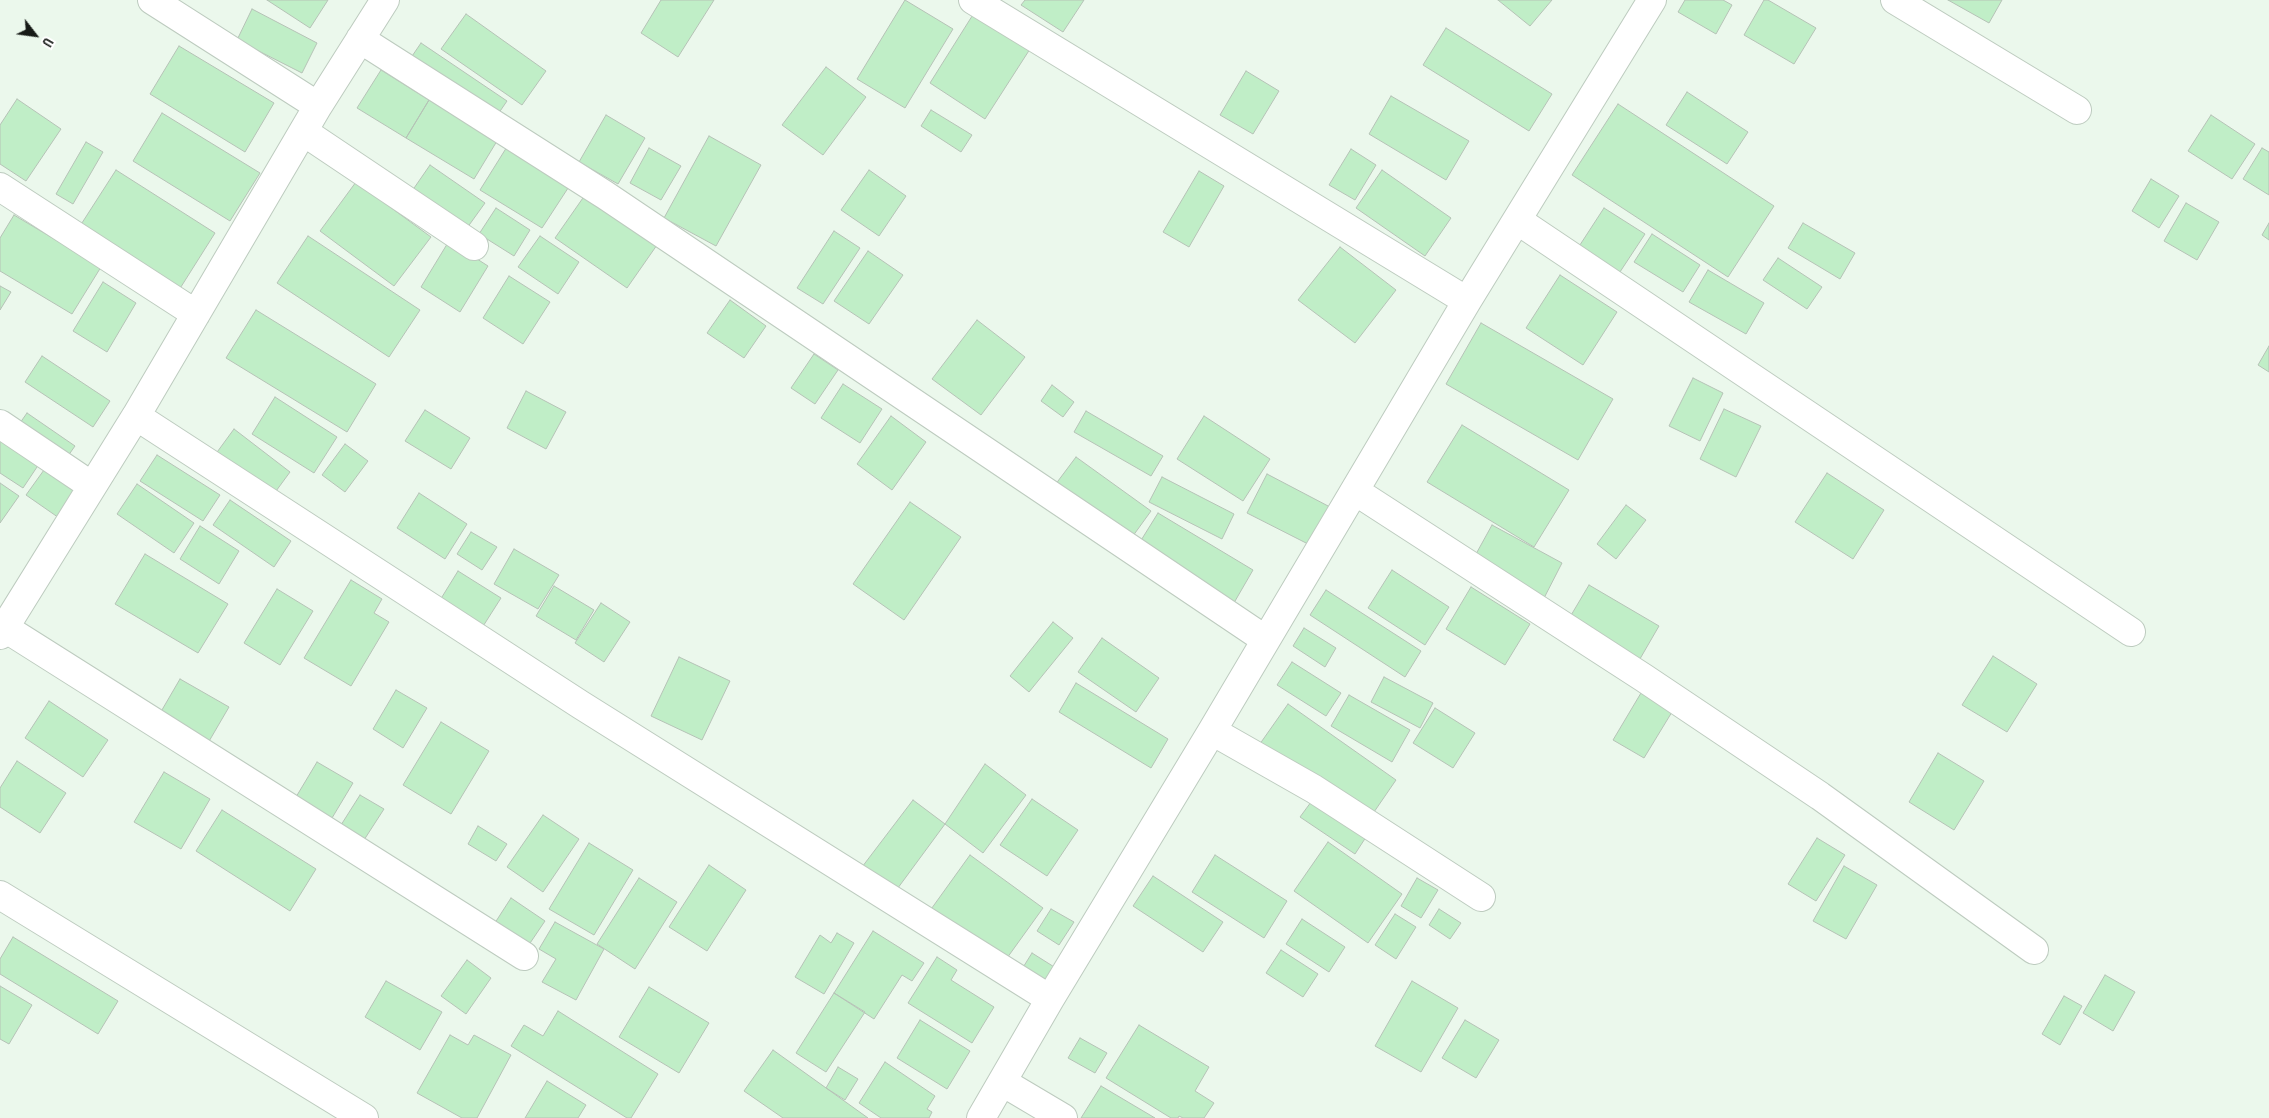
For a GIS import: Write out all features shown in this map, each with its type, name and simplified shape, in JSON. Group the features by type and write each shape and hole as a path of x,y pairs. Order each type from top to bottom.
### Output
{"street":[{"path":"152,0 318,106"},
{"path":"385,0 318,106 136,416 2,632 524,956"},
{"path":"973,0 1467,301"},
{"path":"981,1118 1004,1083 1050,999 1212,732 1467,301 1652,0"},
{"path":"1895,0 2077,110"},
{"path":"360,40 605,195 1266,640"},
{"path":"304,132 474,246"},
{"path":"0,187 196,314"},
{"path":"1517,220 2131,632"},
{"path":"136,416 581,705 1050,999"},
{"path":"0,424 92,486"},
{"path":"1355,491 1644,678 1812,791 2034,950"},
{"path":"1212,732 1314,789 1481,897"},
{"path":"0,895 364,1118"},
{"path":"1004,1083 1063,1118"}],"building":[{"path":"267,0 328,0 310,28"},
{"path":"661,0 714,0 678,57 641,33"},
{"path":"905,0 953,29 905,108 857,79"},
{"path":"1025,0 1084,0 1063,32 1021,5"},
{"path":"1498,0 1552,0 1530,26"},
{"path":"1685,0 1723,0 1732,5 1716,34 1678,12"},
{"path":"1764,0 1768,0 1816,28 1794,64 1744,35"},
{"path":"1948,0 2002,0 1989,23"},
{"path":"252,9 317,43 302,73 237,40"},
{"path":"974,13 1030,49 985,119 930,83"},
{"path":"466,14 546,71 522,105 441,49"},
{"path":"1446,28 1552,94 1529,131 1423,65"},
{"path":"421,43 507,101 494,120 408,62"},
{"path":"179,46 274,103 245,152 150,94"},
{"path":"826,67 866,97 823,155 782,125"},
{"path":"381,70 429,100 406,138 357,108"},
{"path":"1246,71 1279,91 1253,134 1220,115"},
{"path":"1687,92 1748,132 1727,164 1666,125"},
{"path":"1391,96 1469,141 1446,180 1369,134"},
{"path":"17,99 61,129 26,181 0,164 0,125"},
{"path":"429,100 497,141 474,179 406,138"},
{"path":"1618,104 1774,206 1728,277 1572,175"},
{"path":"931,110 972,135 961,152 921,126"},
{"path":"162,113 260,173 230,221 133,161"},
{"path":"606,115 645,138 618,184 579,162"},
{"path":"2211,115 2255,144 2232,179 2188,151"},
{"path":"709,136 761,165 716,246 664,218"},
{"path":"86,142 103,152 73,204 56,194"},
{"path":"510,142 572,182 542,228 480,190"},
{"path":"649,148 681,166 661,200 630,183"},
{"path":"2262,148 2269,152 2269,195 2243,179"},
{"path":"1351,149 1376,165 1355,200 1329,185"},
{"path":"430,165 485,203 467,228 412,191"},
{"path":"116,170 215,233 179,290 80,226"},
{"path":"869,170 906,196 879,236 841,210"},
{"path":"1382,170 1451,218 1425,256 1356,208"},
{"path":"1199,171 1224,186 1189,247 1163,232"},
{"path":"2151,179 2179,196 2159,228 2132,211"},
{"path":"356,182 431,237 394,286 320,231"},
{"path":"585,195 657,245 627,288 555,238"},
{"path":"2186,203 2219,222 2197,260 2164,241"},
{"path":"496,208 530,230 514,256 479,234"},
{"path":"1604,208 1645,234 1616,278 1576,251"},
{"path":"14,215 101,267 72,314 0,271 0,238"},
{"path":"1803,223 1855,253 1840,279 1788,248"},
{"path":"2269,223 2269,240 2262,235"},
{"path":"834,231 860,248 823,304 797,288"},
{"path":"1652,234 1700,265 1683,292 1634,262"},
{"path":"308,236 420,310 389,357 277,283"},
{"path":"540,236 579,262 558,294 518,267"},
{"path":"449,241 488,266 460,312 421,287"},
{"path":"1340,247 1396,290 1355,343 1298,300"},
{"path":"868,251 903,275 869,324 834,301"},
{"path":"1778,258 1822,287 1807,309 1763,280"},
{"path":"1708,270 1764,303 1746,334 1689,302"},
{"path":"1560,275 1617,312 1583,365 1526,328"},
{"path":"509,276 550,302 523,344 483,318"},
{"path":"103,282 136,303 107,352 73,331"},
{"path":"0,286 11,292 0,310"},
{"path":"730,300 766,326 744,358 707,333"},
{"path":"256,310 376,384 347,432 226,358"},
{"path":"977,320 1025,357 981,415 932,379"},
{"path":"1481,323 1613,399 1578,460 1446,384"},
{"path":"2269,346 2269,372 2258,365"},
{"path":"814,354 838,370 815,404 791,388"},
{"path":"42,356 110,401 93,427 25,382"},
{"path":"1693,378 1723,393 1700,441 1669,426"},
{"path":"843,384 882,409 860,443 821,418"},
{"path":"1052,385 1074,402 1063,417 1041,401"},
{"path":"526,391 566,412 546,449 507,428"},
{"path":"275,397 337,437 314,473 252,434"},
{"path":"1724,409 1761,426 1736,477 1700,459"},
{"path":"425,410 470,438 451,469 405,441"},
{"path":"1086,411 1163,456 1151,476 1074,432"},
{"path":"27,413 75,446 63,463 15,430"},
{"path":"891,416 926,442 892,490 857,464"},
{"path":"1204,416 1270,459 1243,501 1177,459"},
{"path":"1462,425 1569,490 1534,547 1427,482"},
{"path":"0,429 43,458 23,488 0,473"},
{"path":"234,429 290,472 268,502 212,459"},
{"path":"345,444 368,461 345,492 322,475"},
{"path":"157,455 220,495 203,521 140,481"},
{"path":"1076,457 1151,511 1130,540 1055,485"},
{"path":"49,463 84,488 62,520 26,495"},
{"path":"1827,473 1884,510 1853,559 1795,522"},
{"path":"1267,474 1330,507 1310,545 1247,513"},
{"path":"1162,477 1234,514 1222,539 1149,502"},
{"path":"0,483 19,496 0,523"},
{"path":"137,484 194,523 174,553 117,514"},
{"path":"419,493 467,524 445,559 397,528"},
{"path":"230,500 291,541 274,567 213,525"},
{"path":"910,502 961,537 904,620 853,584"},
{"path":"1626,505 1646,520 1616,559 1597,544"},
{"path":"1158,513 1253,570 1231,608 1135,550"},
{"path":"1492,525 1562,563 1542,602 1471,563"},
{"path":"200,526 239,551 219,584 180,559"},
{"path":"471,532 497,547 482,570 457,554"},
{"path":"514,549 559,575 538,609 494,584"},
{"path":"145,554 228,604 198,653 115,604"},
{"path":"1392,570 1449,607 1425,645 1368,608"},
{"path":"458,571 501,598 480,631 437,605"},
{"path":"351,580 382,599 374,613 389,622 351,686 304,658"},
{"path":"1589,585 1659,626 1637,664 1567,622"},
{"path":"554,586 594,610 576,640 536,616"},
{"path":"1471,587 1530,624 1505,665 1446,629"},
{"path":"277,589 313,611 280,665 244,643"},
{"path":"1326,590 1421,651 1405,677 1310,615"},
{"path":"601,603 630,622 604,662 575,643"},
{"path":"1053,622 1073,638 1029,692 1010,676"},
{"path":"1304,628 1336,648 1325,667 1293,646"},
{"path":"1102,638 1159,678 1136,712 1078,672"},
{"path":"1993,656 2037,684 2007,732 1962,705"},
{"path":"679,657 730,681 702,740 651,716"},
{"path":"1292,662 1341,693 1326,716 1277,685"},
{"path":"1384,677 1433,703 1420,728 1371,702"},
{"path":"180,679 229,707 208,743 159,715"},
{"path":"1076,683 1168,739 1151,768 1059,712"},
{"path":"396,690 427,708 403,748 373,729"},
{"path":"1641,693 1672,712 1644,758 1613,740"},
{"path":"1349,695 1410,730 1392,762 1331,726"},
{"path":"49,701 108,740 83,777 25,738"},
{"path":"1288,704 1396,780 1374,812 1257,748"},
{"path":"1435,708 1475,733 1453,768 1413,743"},
{"path":"441,722 489,751 451,814 403,785"},
{"path":"1938,753 1984,781 1954,830 1909,802"},
{"path":"17,761 66,793 40,833 0,807 0,788"},
{"path":"317,762 353,783 329,823 293,802"},
{"path":"985,764 1026,795 983,853 945,824"},
{"path":"164,772 210,799 181,849 134,822"},
{"path":"360,795 384,809 364,840 341,825"},
{"path":"1314,798 1368,834 1355,854 1300,817"},
{"path":"1032,799 1078,830 1047,876 1000,845"},
{"path":"913,800 945,824 892,896 859,871"},
{"path":"222,810 316,869 290,911 196,851"},
{"path":"543,815 579,839 543,892 507,867"},
{"path":"478,826 507,844 496,861 468,844"},
{"path":"1817,838 1845,855 1816,901 1788,884"},
{"path":"1328,842 1402,894 1368,943 1294,891"},
{"path":"589,843 633,870 594,935 549,909"},
{"path":"970,855 1043,908 1002,965 929,912"},
{"path":"1215,855 1287,901 1264,938 1192,892"},
{"path":"709,865 746,890 707,951 669,927"},
{"path":"1844,866 1877,885 1846,939 1813,921"},
{"path":"1153,876 1223,922 1203,952 1133,906"},
{"path":"639,878 677,902 635,969 597,944"},
{"path":"1417,878 1438,890 1421,918 1401,906"},
{"path":"511,898 545,921 524,952 491,929"},
{"path":"1051,909 1074,922 1059,945 1037,931"},
{"path":"1439,909 1461,923 1450,939 1429,925"},
{"path":"1395,914 1416,927 1396,959 1375,945"},
{"path":"1302,919 1345,947 1329,972 1286,944"},
{"path":"555,922 604,949 576,1000 542,982 556,959 539,949"},
{"path":"873,931 924,963 912,981 902,975 874,1019 834,993"},
{"path":"837,933 854,943 824,994 795,977 820,935 831,943"},
{"path":"13,937 118,1001 98,1034 0,974 0,959"},
{"path":"1281,950 1318,974 1303,997 1266,973"},
{"path":"1032,953 1059,970 1045,993 1017,977"},
{"path":"937,957 957,970 951,980 994,1007 972,1043 908,1003"},
{"path":"467,960 491,978 466,1014 441,996"},
{"path":"2105,975 2135,992 2113,1031 2083,1013"},
{"path":"386,981 442,1012 420,1050 365,1017"},
{"path":"1412,981 1458,1008 1421,1072 1375,1046"},
{"path":"0,986 32,1005 9,1044 0,1039"},
{"path":"649,987 709,1023 679,1073 619,1037"},
{"path":"834,993 865,1012 826,1072 796,1053"},
{"path":"2064,996 2082,1006 2060,1045 2042,1034"},
{"path":"558,1011 658,1074 631,1118 627,1118 511,1046 524,1025 543,1036"},
{"path":"920,1020 970,1051 947,1089 897,1058"},
{"path":"1465,1020 1499,1040 1476,1078 1442,1058"},
{"path":"1139,1025 1209,1067 1195,1091 1214,1103 1204,1118 1183,1118 1179,1116 1178,1118 1171,1118 1106,1078"},
{"path":"450,1035 468,1045 474,1035 511,1055 477,1118 462,1118 417,1093"},
{"path":"1080,1038 1107,1053 1095,1073 1068,1058"},
{"path":"773,1050 868,1118 783,1118 744,1091"},
{"path":"885,1062 935,1096 927,1109 932,1112 929,1118 881,1118 859,1103"},
{"path":"838,1067 858,1079 845,1100 826,1088"},
{"path":"547,1081 586,1105 578,1118 525,1118"},
{"path":"1101,1086 1155,1118 1081,1118"}]}
